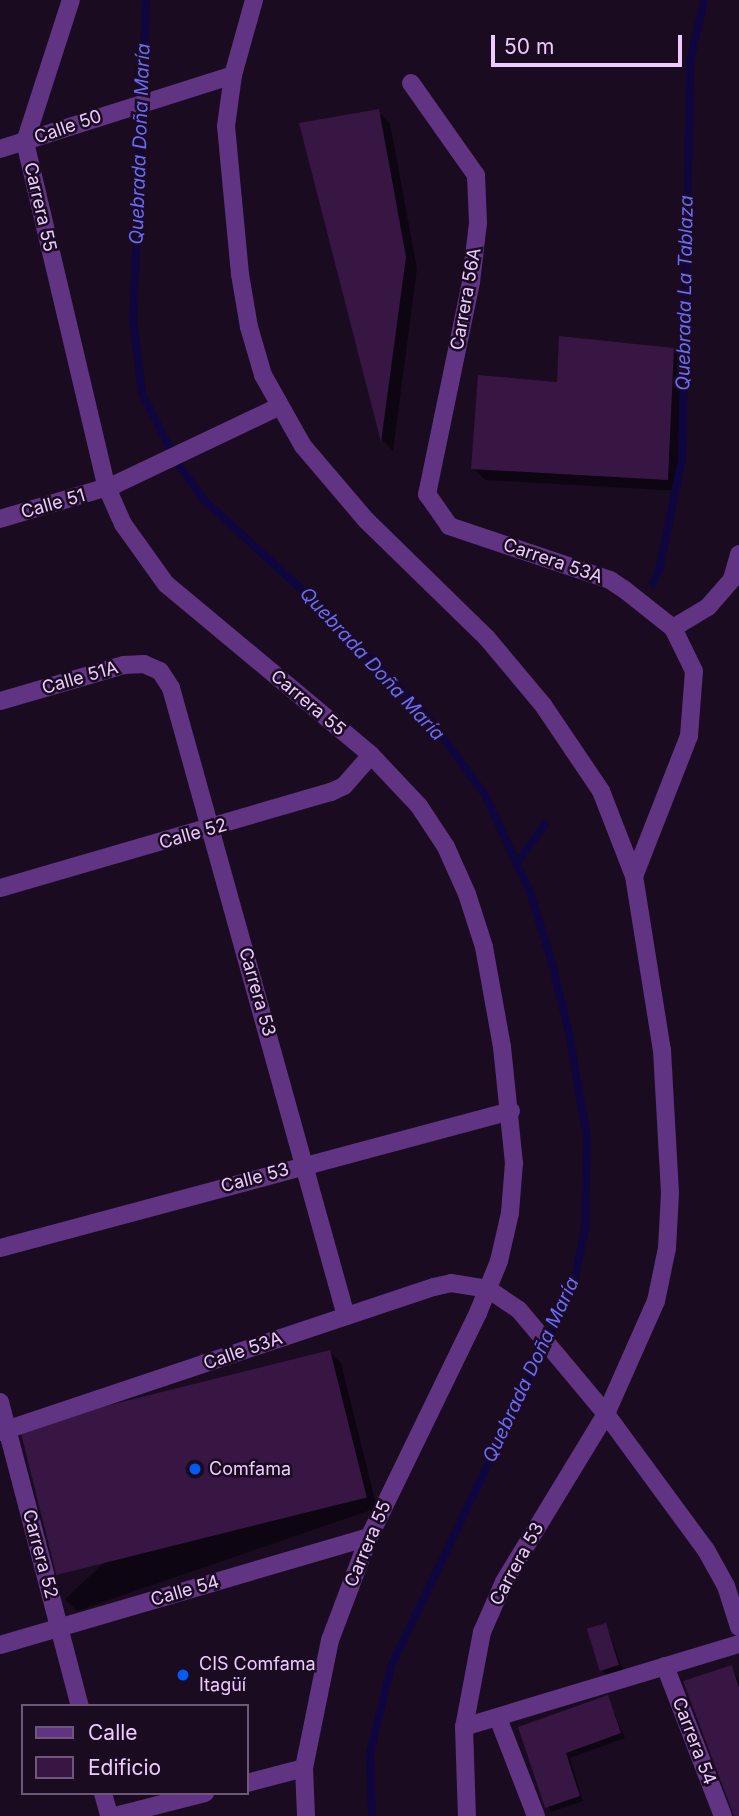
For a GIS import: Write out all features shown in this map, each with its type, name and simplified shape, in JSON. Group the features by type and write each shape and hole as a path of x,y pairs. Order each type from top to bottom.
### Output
{"street":[{"path":"25,142 71,0"},
{"name":"Carrera 53","path":"254,0 225,76 226,152 249,327 278,407 303,446 366,520 486,637 543,705 601,791 634,876 662,1050 670,1193 668,1234 656,1301 606,1414 504,1581 482,1632 464,1727 467,1816"},
{"name":"Calle 50","path":"0,149 225,76"},
{"name":"Carrera 56A","path":"411,83 477,175 478,223 471,282 427,494 449,526"},
{"name":"Carrera 55","path":"25,142 114,485 142,557 166,584 371,755 419,806 446,847 467,894 484,947 511,1111 514,1163 510,1213 488,1289 369,1537 330,1640 303,1768 306,1816"},
{"name":"Calle 51","path":"0,519 114,485 247,425 278,407"},
{"name":"Carrera 53A","path":"449,526 610,580 673,628 694,671 690,736 634,876"},
{"path":"673,628 708,607 732,579 739,554"},
{"name":"Calle 51A","path":"0,701 124,665 144,664 160,671"},
{"name":"Carrera 53","path":"160,671 171,688 346,1316"},
{"name":"Calle 52","path":"0,888 211,830 331,792 344,786 371,755"},
{"name":"Calle 53","path":"0,1248 511,1111"},
{"name":"Calle 53A","path":"4,1431 434,1287 451,1283 488,1289"},
{"path":"488,1289 519,1310 606,1414 706,1550 726,1586 739,1627"},
{"name":"Carrera 52","path":"0,1402 4,1431 79,1704"},
{"name":"Calle 54","path":"0,1644 369,1537"},
{"path":"464,1727 739,1644"},
{"name":"Carrera 54","path":"665,1666 723,1816"},
{"path":"498,1718 536,1816"},
{"path":"248,1783 303,1768"},
{"path":"104,1795 109,1816"},
{"path":"115,1816 197,1795"}],"building":[{"path":"379,109 406,257 381,442 299,123"},
{"path":"559,336 674,348 668,480 471,469 478,375 557,382"},
{"name":"Comfama","path":"330,1350 367,1497 56,1575 20,1427"},
{"path":"606,1623 619,1665 600,1671 587,1629"},
{"path":"732,1665 739,1688 739,1816 734,1816 683,1681"},
{"path":"608,1695 621,1733 566,1753 580,1796 545,1808 518,1727"}],"waterway":[{"name":"Quebrada Doña María","path":"146,0 133,319 142,393 175,459 203,499 311,598 427,716 485,795 530,892 550,956 568,1028 587,1138 585,1229 573,1288 391,1667 370,1753 372,1816"},
{"name":"Quebrada La Tablaza","path":"653,584 660,566 682,459 690,62 704,0"},
{"name":"Quebrada La Tablaza","path":"517,863 545,824"}],"place":[{"name":"Comfama","path":"195,1469"},
{"name":"CIS Comfama Itagüí","path":"183,1675"}]}
